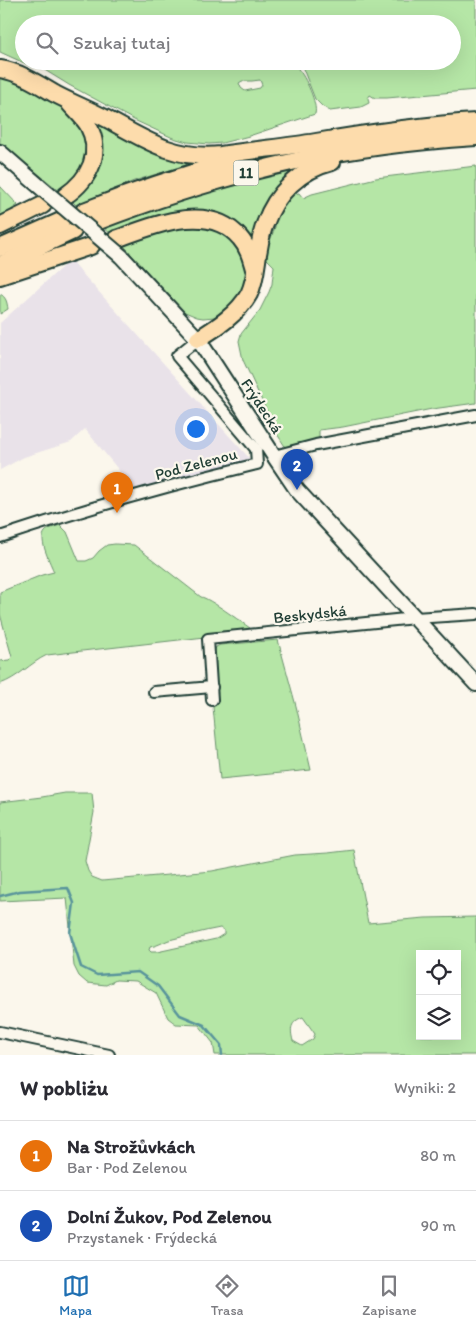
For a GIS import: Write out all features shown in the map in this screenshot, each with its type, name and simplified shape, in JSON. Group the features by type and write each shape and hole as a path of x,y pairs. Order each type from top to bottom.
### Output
{"highway":[{"path":"0,68 24,76 145,140 166,149 188,155 216,156 315,142"},
{"path":"65,99 88,126 94,146 92,162 87,176 65,196"},
{"name":"11","path":"402,144 338,152 296,160 244,173 151,201 90,216 125,194 178,176 232,161 315,142 368,133 449,123 476,122"},
{"path":"198,339 216,327 243,304 252,289 264,225 270,210 288,186 299,177 314,168 328,163 402,144 476,137"},
{"path":"0,226 43,206"},
{"path":"116,239 177,220 198,218 210,220 233,230 241,238 248,249 255,272"},
{"path":"0,248 67,226 0,265"},
{"path":"0,276 91,246"}],"main road":[{"name":"Frýdecká","path":"0,152 121,256 198,339 297,490 476,684"}],"street":[{"name":"Pod Zelenou","path":"0,538 61,518 257,464 256,449 177,356 198,339"},
{"path":"274,456 316,445 476,415"},
{"name":"Beskydská","path":"212,700 208,639 416,618 476,614"},
{"path":"154,692 212,687"},
{"path":"0,1032 109,1055"}],"shaded area":[{"path":"70,260 250,459 135,490 85,429 71,442 24,457 0,470 0,323"}],"green space":[{"path":"0,0 476,0 476,90 387,98 375,98 370,95 368,98 369,103 361,107 330,111 315,99 304,70 461,70 461,15 15,15 15,59 0,52"},
{"path":"45,70 299,70 310,90 315,104 315,114 222,143 187,142 173,138 134,120","holes":["260,80 262,85 260,88 245,91 239,83 242,81"]},
{"path":"0,77 11,78 69,109 82,123 89,159 62,193 0,143"},
{"path":"89,116 196,162 134,181 76,205 70,199 88,183"},
{"path":"476,166 476,403 432,409 319,430 319,440 286,448 272,426 275,424 269,416 243,360 239,341 241,334 260,310 272,284 274,266 266,258 267,249 275,227 276,213 290,195 299,193 303,198 376,178"},
{"path":"302,168 255,247 231,221 111,234 103,227 244,181"},
{"path":"0,186 18,205 11,210 15,215 0,223"},
{"path":"213,224 245,251 248,278 239,297 215,317 197,317 185,312 119,241 171,225"},
{"path":"0,294 6,300 8,309 0,314"},
{"path":"60,525 67,532 79,561 93,558 107,545 134,545 201,597 250,628 249,632 47,655 13,678 0,684 0,661 9,660 12,657 0,614 0,592 54,572 44,546 43,536 48,530"},
{"path":"278,640 311,770 220,779 213,707 218,702 214,653 216,647 220,645"},
{"path":"65,793 92,793 94,812 85,861 92,877 102,881 212,871 295,855 354,850 368,923 425,918 476,917 476,1055 215,1055 213,1043 199,1025 176,1024 168,1018 156,993 136,981 116,980 106,985 87,983 79,976 74,966 67,898 0,901 0,802","holes":["220,928 224,930 224,934 216,939 157,952 149,950 150,947 169,940","303,1017 315,1034 313,1039 302,1046 293,1041 291,1033 293,1024"]}],"waterway":[{"path":"0,896 20,891 68,888 74,903 70,933 81,967 97,975 138,972 158,986 180,1015 204,1025 221,1045 222,1055"}],"place":[{"name":"Dolní Žukov, Pod Zelenou","path":"297,490"},
{"name":"Na Strožůvkách","path":"117,513"}]}
